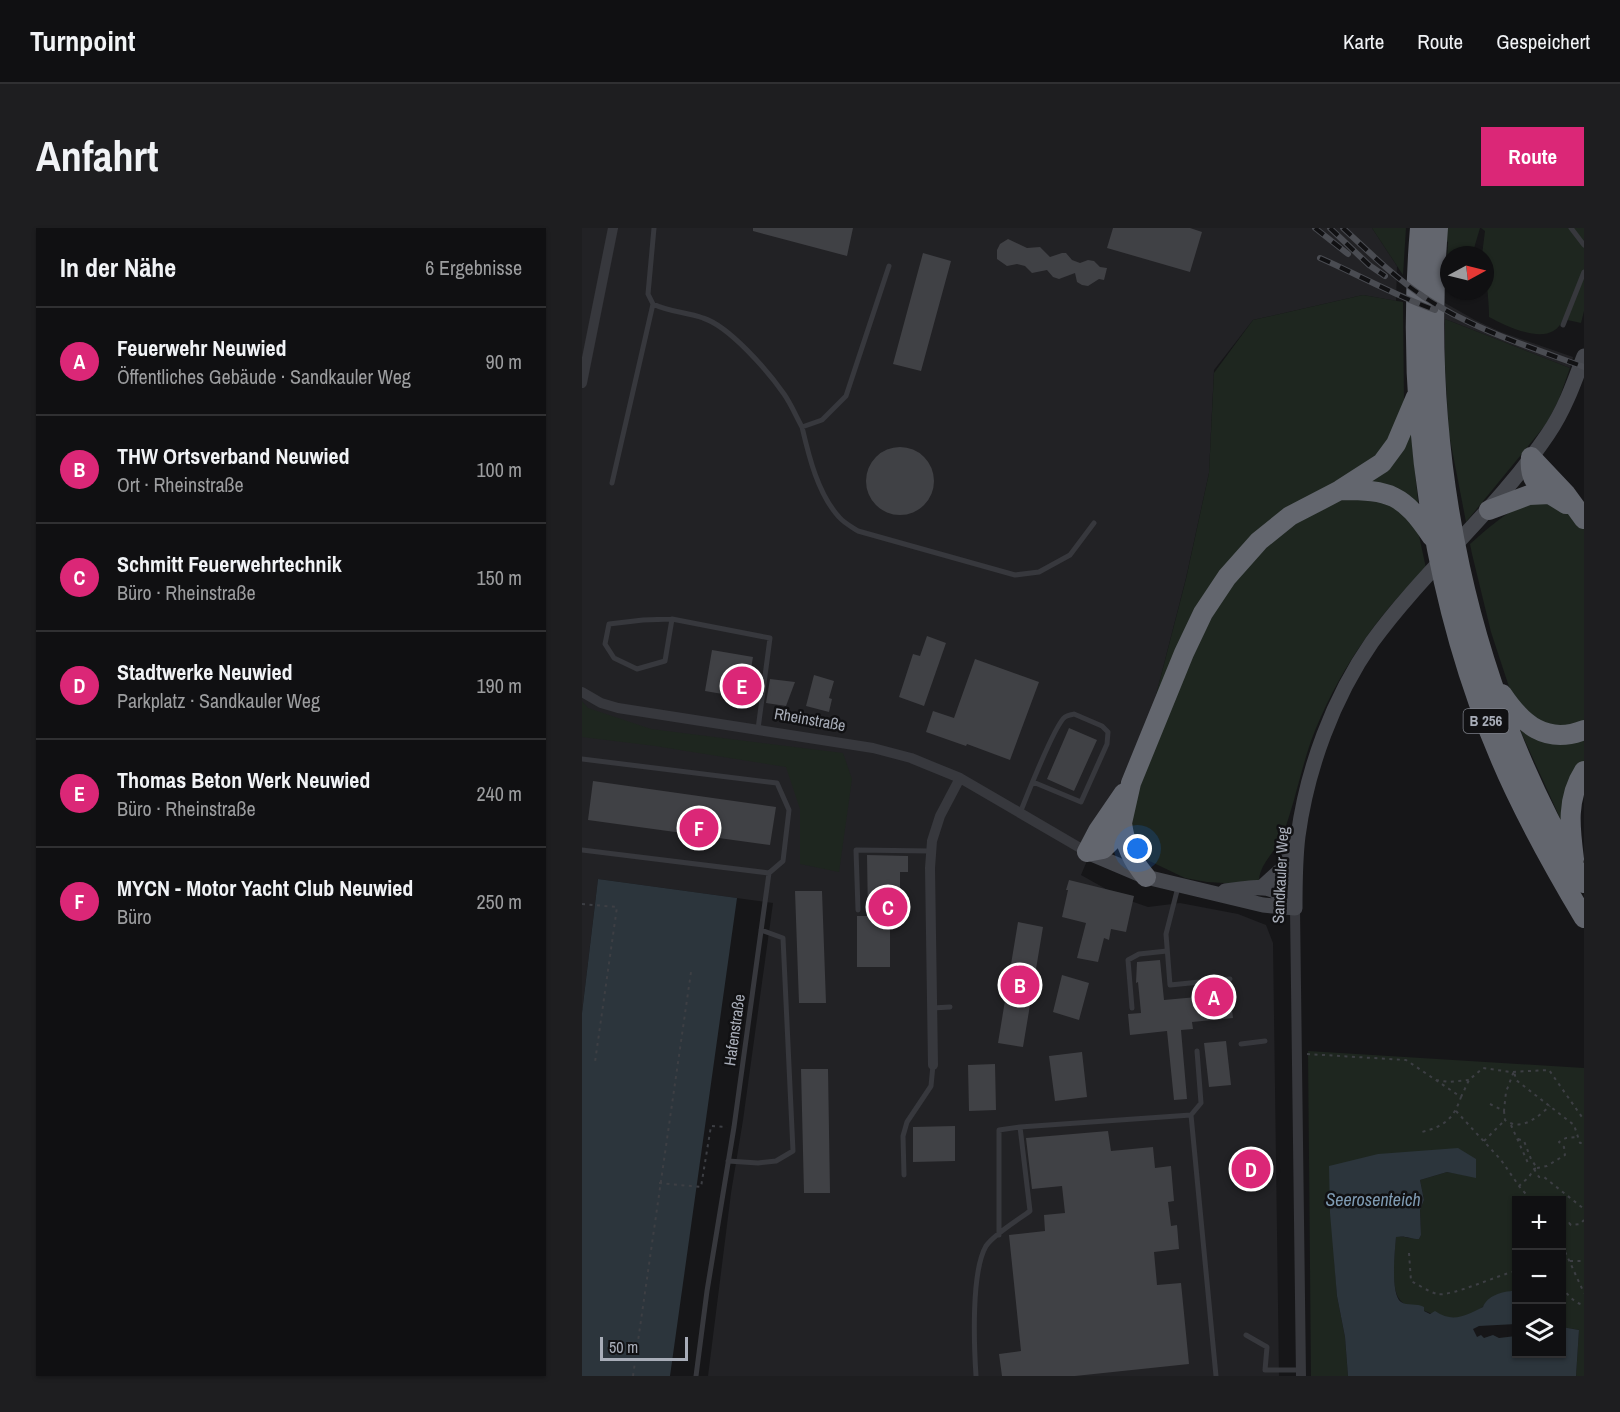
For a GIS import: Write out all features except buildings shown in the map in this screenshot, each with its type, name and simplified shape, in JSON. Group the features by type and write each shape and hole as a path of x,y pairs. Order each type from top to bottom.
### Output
{"highway":[{"name":"B 256","path":"1429,232 1417,277 1426,363 1460,566 1487,670 1517,753 1580,875"},
{"name":"B 256","path":"1426,363 1419,392 1425,464 1444,582 1465,662 1514,789 1545,852 1584,918"},
{"path":"1087,852 1103,849 1116,836 1122,824 1131,783 1199,621 1227,577 1259,541 1290,516 1372,470 1390,453 1402,432 1419,392"},
{"path":"1531,457 1531,475 1537,484 1581,516"},
{"path":"1531,457 1565,493 1581,516"},
{"path":"1340,490 1371,490 1395,497 1414,512 1436,542"},
{"path":"1489,510 1529,495 1550,494"},
{"path":"1487,670 1510,706 1527,724 1550,734 1570,735 1584,730"},
{"path":"1580,875 1570,824 1571,805 1576,786 1584,771"},
{"path":"1087,852 1098,831 1131,783"},
{"path":"1122,824 1129,853 1136,866 1146,877"}],"street":[{"path":"582,383 613,228"},
{"name":"Sandkauler Weg","path":"1301,1373 1295,908 1298,836 1314,764 1340,697 1356,668 1393,616 1489,510 1531,457 1556,421 1584,356"},
{"name":"Rheinstraße","path":"582,692 601,703 618,708 873,748 911,759 960,778 1087,852 1146,877 1263,905 1295,908"},
{"path":"933,1065 931,851 940,816 960,778"},
{"path":"1262,887 1283,868 1298,836"},
{"path":"1262,887 1284,895 1295,908"},
{"name":"Rheinstraße","path":"1216,892 1262,887"}],"lane":[{"path":"654,228 648,294 653,304 665,310 703,318 721,327 754,358 785,394 802,427 809,456 825,496 840,518 858,531 1016,575 1039,572 1070,555 1094,523"},
{"path":"1571,228 1584,245"},
{"path":"802,427 822,420 846,396 889,266"},
{"path":"1563,325 1584,272"},
{"path":"612,483 653,304"},
{"path":"672,619 665,661 637,669 614,658 605,644 609,624 643,620 672,619 770,638 758,729"},
{"path":"1020,813 1033,782 1057,728 1064,717 1074,714 1102,726 1108,732 1107,744 1081,802 1033,782"},
{"path":"582,759 777,783 789,810 783,861 769,873 582,850"},
{"path":"858,910 856,850 931,851"},
{"name":"Hafenstraße","path":"696,1376 769,873"},
{"path":"1179,885 1168,923 1167,951 1170,985 1230,979"},
{"path":"728,1161 758,1163 776,1161 793,1150 783,938 761,930"},
{"path":"1132,1008 1128,960 1138,954 1167,951"},
{"path":"932,1008 950,1007"},
{"path":"1241,1044 1265,1041"},
{"path":"1197,1051 1201,1103 1191,1115 1216,1376"},
{"path":"904,1175 903,1137 907,1122 931,1086 933,1065"},
{"path":"999,1235 999,1130 1191,1115"},
{"path":"976,1376 973,1335 980,1261 987,1244 1030,1211 1020,1127"},
{"path":"1246,1335 1267,1347 1266,1370 1301,1373"}],"path":[{"path":"582,904 617,907 595,1062"},
{"path":"633,1376 690,972"},
{"path":"1296,1053 1406,1060 1461,1097"},
{"path":"1422,1132 1441,1127 1456,1111 1469,1080 1483,1068 1514,1071 1549,1070 1584,1120"},
{"path":"1514,1071 1516,1080 1574,1125 1580,1143 1584,1143"},
{"path":"1514,1071 1506,1092 1505,1120 1511,1125 1528,1163"},
{"path":"1434,1079 1449,1082 1469,1080"},
{"path":"1490,1104 1504,1111"},
{"path":"1511,1125 1522,1125 1532,1121 1550,1106"},
{"path":"1456,1111 1501,1160 1528,1196"},
{"path":"1484,1141 1505,1120"},
{"path":"659,1183 701,1187 711,1126 720,1127"},
{"path":"1519,1186 1536,1169 1547,1166 1565,1155 1564,1146 1559,1142 1566,1138 1578,1137"},
{"path":"1518,1139 1524,1141 1539,1177 1544,1177 1584,1209"},
{"path":"1566,1224 1580,1224 1584,1220"},
{"path":"1564,1250 1584,1293"},
{"path":"1409,1253 1411,1281 1438,1294 1459,1291 1512,1272"},
{"path":"1570,1261 1584,1261"},
{"path":"1566,1293 1579,1304 1584,1305"}],"shaded area":[{"path":"582,228 1372,228 1397,266 1396,301 1363,295 1253,320 1214,370 1209,473 1186,578 1154,703 1081,875 1122,898 1148,907 1180,903 1238,914 1266,925 1273,943 1279,1376 708,1376 731,1193 773,903 598,879 582,1013"},
{"path":"1372,228 1406,228 1403,275"},
{"path":"1445,228 1480,228 1475,246 1448,246 1448,242 1444,241"},
{"path":"1481,228 1584,228 1584,311 1581,323 1563,319 1557,328 1549,333 1540,334 1518,330 1489,317 1488,300 1494,300 1494,246 1483,246 1485,231"},
{"path":"1363,295 1403,302 1404,404 1384,452 1266,526 1154,703 1186,579 1209,473 1214,373 1253,320"},
{"path":"1445,303 1501,332 1573,357 1570,368 1445,319"},
{"path":"1445,319 1570,368 1559,399 1547,423 1466,522 1449,434"},
{"path":"1410,425 1419,510 1370,485 1372,476"},
{"path":"1350,497 1391,502 1418,531 1426,568 1390,606 1374,627 1332,693 1311,741 1282,837 1265,863 1259,880 1240,884 1185,878 1139,856 1127,835 1136,787 1194,649 1231,583 1283,531 1335,501"},
{"path":"1533,499 1566,509 1584,529 1584,724 1580,726 1542,726 1512,696 1491,632 1472,554 1470,544 1500,519"},
{"path":"582,701 588,708 651,729 843,753 852,779 839,872 800,864 800,809 786,767 582,737"},
{"path":"1516,721 1584,735 1584,761 1565,829"},
{"path":"1308,1051 1584,1068 1584,1376 1576,1376 1579,1330 1566,1328 1566,1196 1512,1196 1512,1291 1500,1295 1468,1316 1453,1318 1438,1315 1411,1307 1400,1300 1397,1295 1394,1270 1396,1236 1419,1239 1421,1235 1420,1210 1424,1200 1420,1180 1447,1172 1476,1177 1378,1154 1334,1255 1348,1376 1311,1376"}],"water":[{"path":"598,879 737,898 670,1376 582,1376 582,1013"},
{"name":"Seerosenteich","path":"1458,1148 1476,1159 1476,1178 1447,1172 1420,1180 1424,1200 1420,1210 1421,1235 1419,1239 1396,1237 1395,1290 1401,1302 1424,1307 1424,1311 1430,1314 1435,1311 1448,1317 1459,1317 1483,1307 1491,1297 1512,1291 1512,1324 1479,1326 1473,1329 1477,1337 1481,1335 1484,1338 1493,1335 1499,1338 1512,1336 1512,1358 1566,1358 1566,1328 1579,1330 1576,1376 1348,1376 1345,1337 1337,1296 1330,1213 1329,1166 1378,1154"}],"railway":[{"path":"1315,228 1348,254"},
{"path":"1330,228 1369,265 1385,276"},
{"path":"1343,228 1402,281 1442,308 1502,336 1584,367"},
{"path":"1320,258 1435,310"}],"place":[{"name":"Thomas Beton Werk Neuwied","path":"742,686"},
{"name":"MYCN - Motor Yacht Club Neuwied","path":"699,828"},
{"name":"Schmitt Feuerwehrtechnik","path":"888,907"},
{"name":"THW Ortsverband Neuwied","path":"1020,985"},
{"name":"Feuerwehr Neuwied","path":"1214,997"},
{"name":"Stadtwerke Neuwied","path":"1251,1169"}]}
